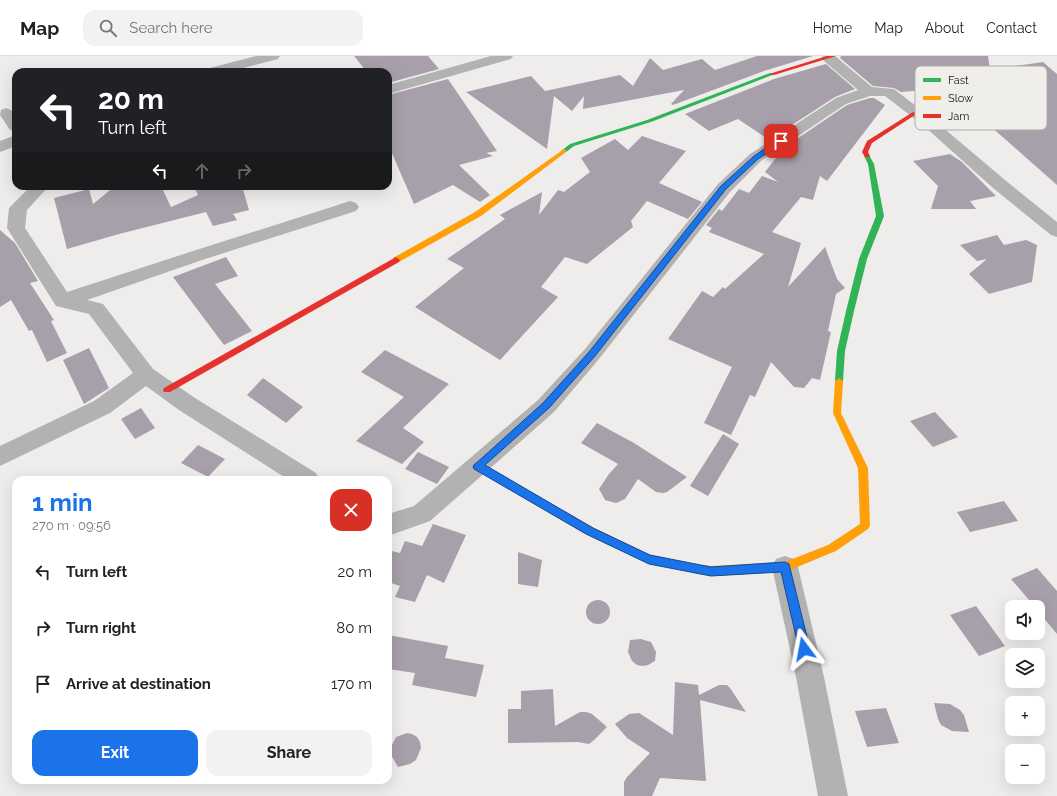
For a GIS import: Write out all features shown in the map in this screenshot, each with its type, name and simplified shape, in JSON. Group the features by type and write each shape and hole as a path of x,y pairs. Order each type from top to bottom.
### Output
{"street":[{"path":"227,68 274,56"},
{"path":"392,89 506,56"},
{"path":"167,390 478,214 572,145 649,121 769,75 831,57 868,91"},
{"path":"392,524 422,514 551,400 592,354 724,188 756,157 841,100 868,91 889,92 915,112 869,142 865,152 871,164 880,216 863,259 841,351 837,413 863,468 865,526 832,548 785,567 711,572 649,559 590,531 478,466"},
{"path":"7,111 12,120"},
{"path":"936,130 1057,231"},
{"path":"0,147 12,142"},
{"path":"38,190 18,208 16,228 63,301 96,309 146,375 187,404 302,476"},
{"path":"63,301 196,256 350,207"},
{"path":"0,457 102,407 146,375"},
{"path":"785,567 810,677 834,796"}],"building":[{"path":"354,56 428,56 439,69 392,82 392,68 364,68"},
{"path":"757,56 813,56 764,71 673,105 671,104 684,90 583,109 584,96 572,111 554,96 547,149 466,92 531,76 545,91 620,75 633,86 650,58 663,70 702,59 715,70"},
{"path":"841,56 988,56 989,66 915,66 915,91 901,92 894,88 873,86 840,58"},
{"path":"1043,62 1057,74 1057,185 995,130 1047,130 1047,66 1016,66"},
{"path":"826,64 855,89 835,97 769,140 738,119 709,131 685,114 774,79"},
{"path":"448,79 497,151 486,153 493,156 459,165 490,195 480,202 453,185 414,204 392,153 392,94"},
{"path":"874,98 885,105 827,181 820,176 813,200 801,197 772,232 801,243 788,287 825,247 837,279 845,288 836,294 828,331 831,332 820,380 812,378 804,388 794,387 771,362 755,397 750,395 731,435 704,423 732,367 668,339 702,291 713,297 723,287 725,289 764,254 709,232 712,228 706,225 719,209 722,211 739,189 749,193 762,176 778,182 765,172 775,159 786,151 782,149 847,105"},
{"path":"642,136 686,151 659,183 702,202 688,219 647,201 631,221 633,227 587,264 565,257 541,287 558,297 500,360 415,307 464,268 447,259 505,219 500,215 542,192 539,215 558,190 564,192 590,172 581,158 615,139 628,150"},
{"path":"950,154 962,162 996,196 970,201 976,209 931,209 938,186 913,161"},
{"path":"89,190 93,204 110,190 163,190 171,207 198,195 196,190 243,190 249,210 233,214 237,220 213,226 206,212 67,249 54,198"},
{"path":"0,230 15,243 38,281 30,283 54,320 51,321 67,353 47,362 32,330 29,331 11,300 0,307"},
{"path":"997,235 1004,245 1026,240 1037,245 1032,282 989,294 969,274 987,259 977,261 960,245"},
{"path":"226,257 238,276 215,284 252,331 224,345 173,277"},
{"path":"89,348 109,388 84,404 63,360"},
{"path":"385,350 449,384 403,428 424,442 402,464 356,441 404,397 361,372"},
{"path":"263,378 303,407 286,423 247,395"},
{"path":"141,408 155,428 135,439 121,419"},
{"path":"935,412 958,437 933,447 910,421"},
{"path":"597,423 634,443 687,477 667,492 663,493 656,492 638,479 625,499 616,503 605,500 599,489 618,464 581,443"},
{"path":"723,434 739,444 708,496 690,486"},
{"path":"198,445 225,459 209,476 206,476 181,463"},
{"path":"418,452 449,467 437,484 405,469"},
{"path":"1004,501 1018,521 970,532 957,512"},
{"path":"433,524 466,535 444,583 427,575 415,602 395,597 400,586 392,583 392,551 400,553 405,541 422,546"},
{"path":"518,552 542,560 538,587 518,584"},
{"path":"1037,568 1057,591 1057,634 1045,619 1045,600 1029,600 1011,579"},
{"path":"598,600 603,601 609,607 609,617 603,623 598,624 593,623 587,617 586,612 587,607 593,601"},
{"path":"976,606 1005,646 979,656 950,615"},
{"path":"392,636 448,646 445,658 484,665 476,697 412,685 415,673 392,670"},
{"path":"641,639 651,642 656,652 655,661 643,666 637,665 632,661 628,652 630,640"},
{"path":"675,682 698,685 699,695 719,685 727,685 746,712 700,700 706,781 660,778 652,796 624,796 624,782 627,777 650,753 627,738 615,724 629,714 639,713 673,735"},
{"path":"553,689 555,726 580,712 586,712 592,714 607,727 589,744 578,742 508,743 508,709 521,709 521,691"},
{"path":"934,703 950,704 960,710 964,715 969,732 952,731 941,725"},
{"path":"886,708 899,743 867,747 855,711"},
{"path":"407,733 417,737 421,748 416,760 410,764 398,767 392,757 392,745 396,737"}],"traffic: fast":[{"path":"564,151 572,145 649,121 772,74"},
{"path":"839,381 841,351 850,311 863,259 880,216 871,164 867,156"}],"traffic: slow":[{"path":"396,260 478,214 564,151"},
{"path":"704,570 711,571 785,567 832,548 865,526 863,468 837,413 839,381"}],"traffic: jam":[{"path":"772,74 833,56"},
{"path":"867,156 865,152 869,142 915,113"},
{"path":"167,390 396,260"},
{"path":"478,466 590,531 649,559 704,570"}],"route":[{"path":"781,141 756,157 724,188 592,354 546,406 478,466 590,531 649,559 711,572 785,567 804,649"}]}
